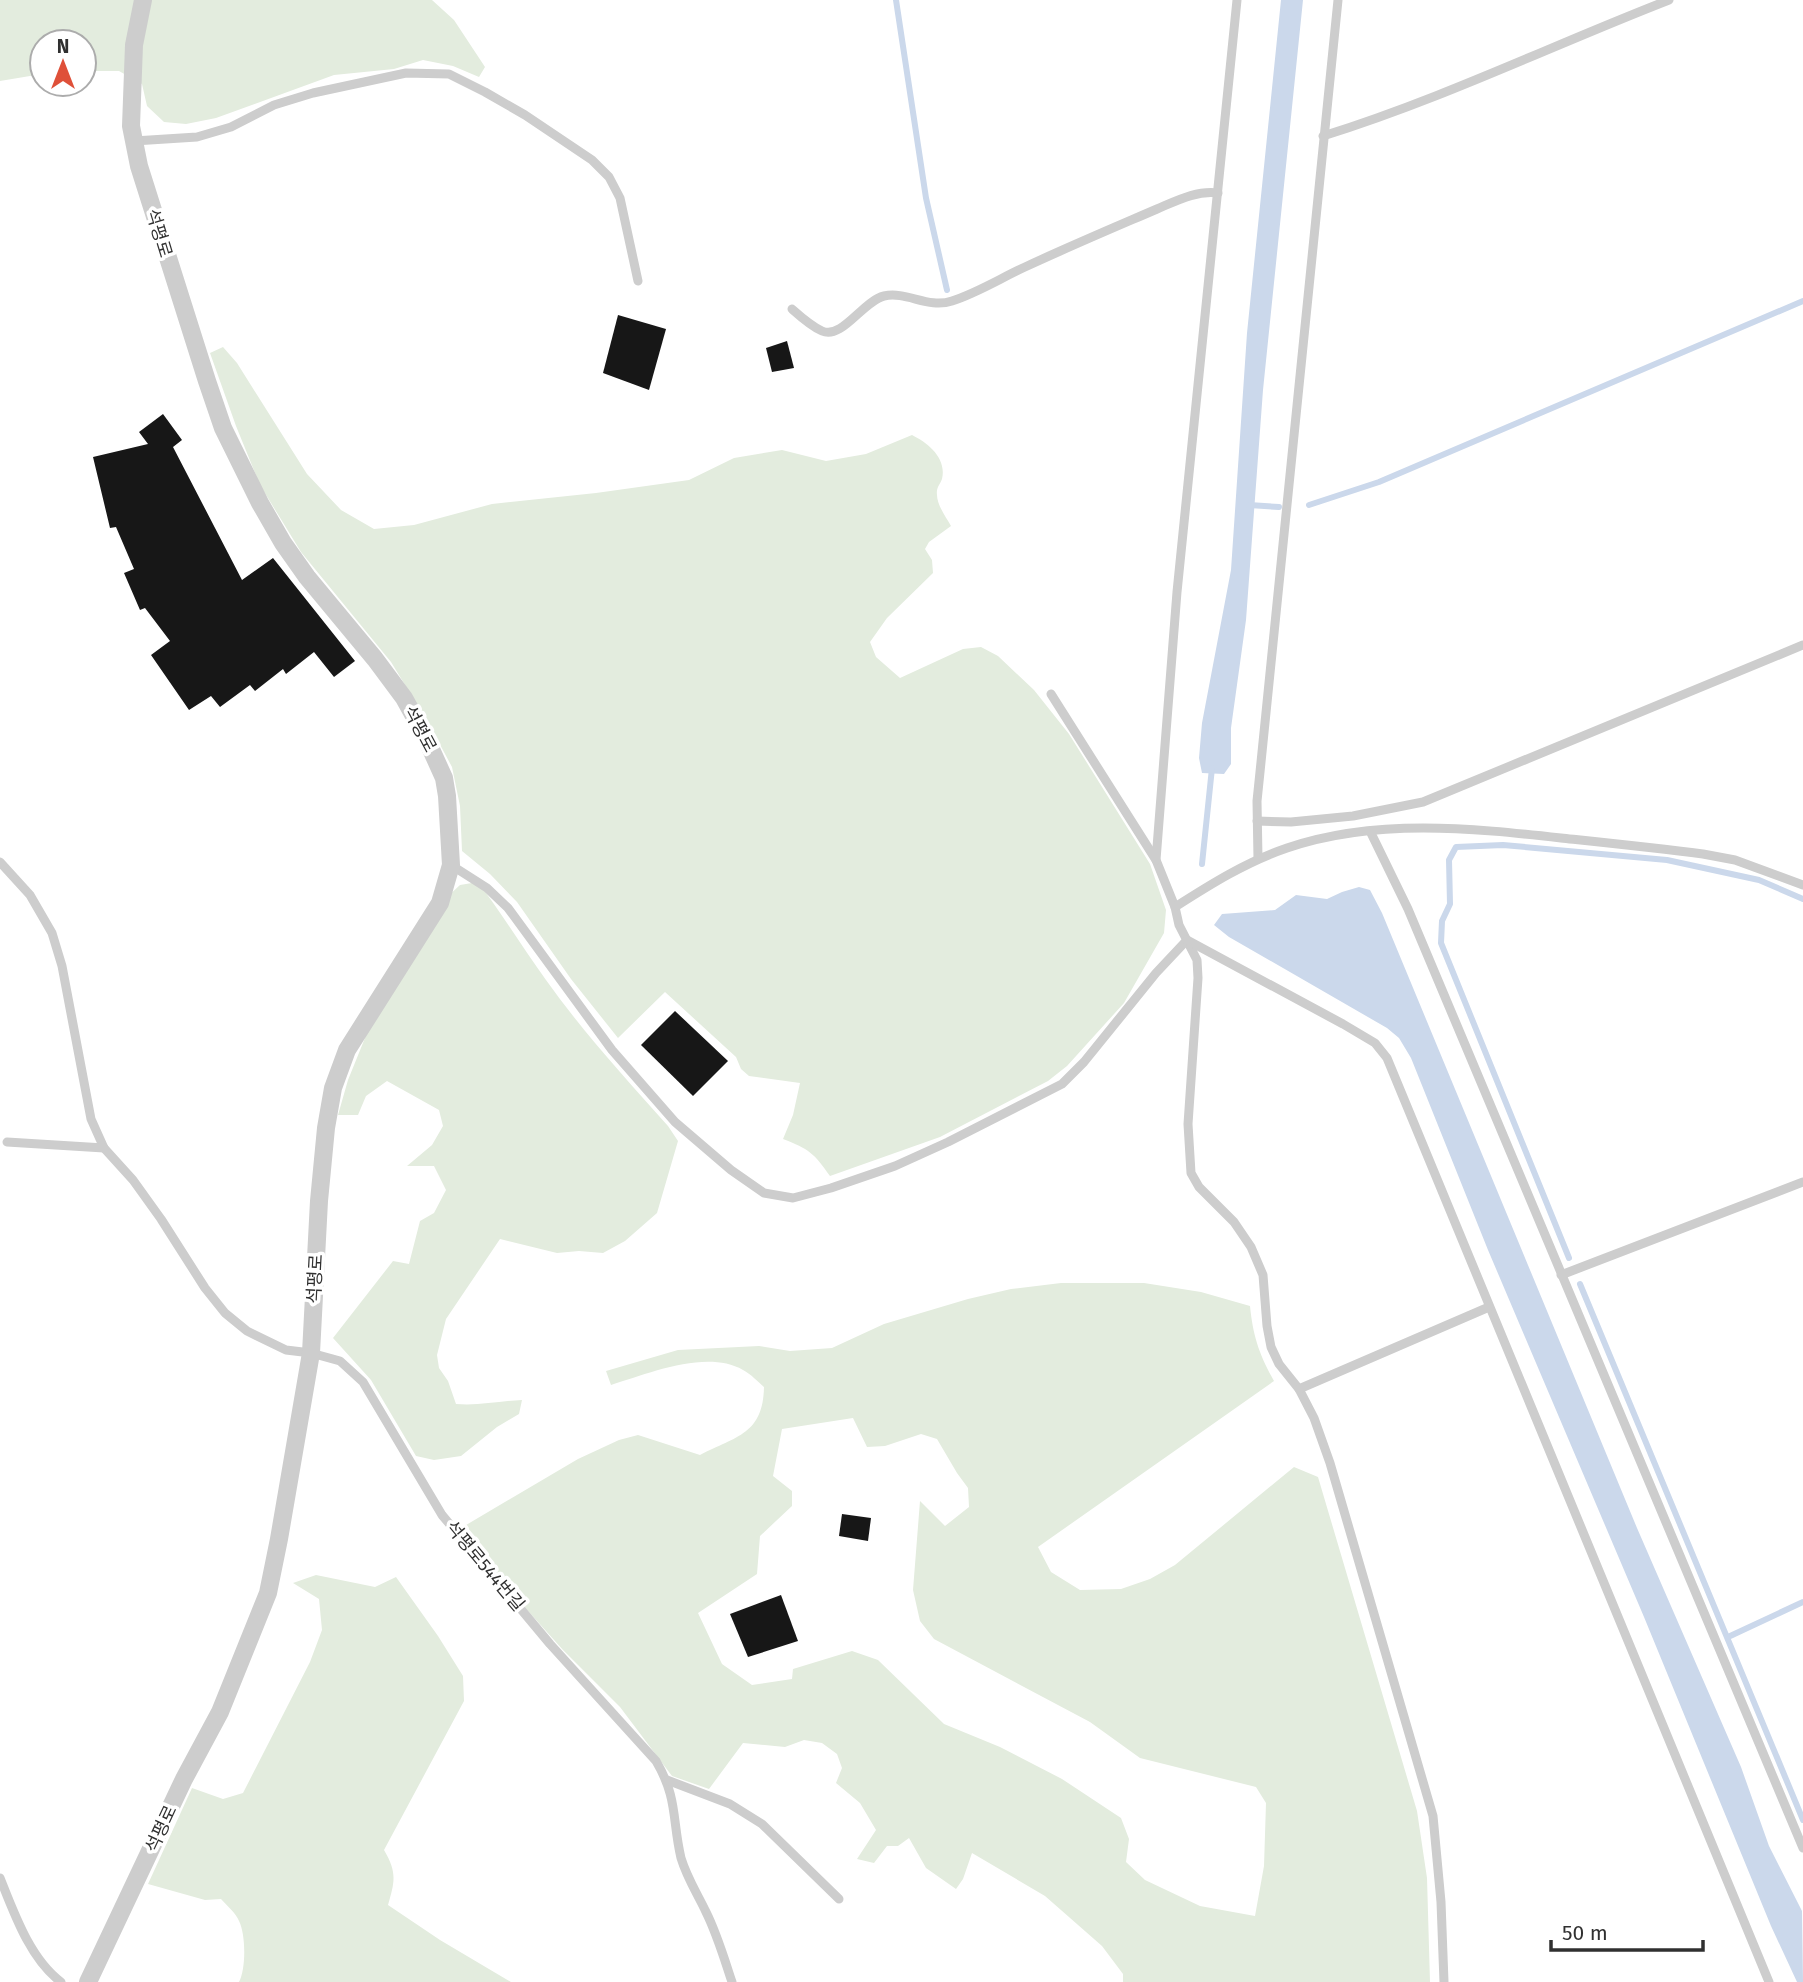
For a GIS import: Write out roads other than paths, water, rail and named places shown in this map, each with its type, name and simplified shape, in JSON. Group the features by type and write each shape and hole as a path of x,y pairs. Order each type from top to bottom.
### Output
{"street":[{"name":"석평로","path":"91,1981 184,1779 220,1712 268,1593 311,1353 319,1201 333,1088 347,1050 440,902 451,865 444,778 425,736 404,698 307,577 284,543 260,503 223,428 159,233 134,141 131,92 134,45 143,0"}],"lane":[{"path":"1156,860 1177,592 1237,0"},
{"path":"1258,859 1260,772 1338,0"},
{"path":"1324,136 1449,93 1669,0"},
{"path":"134,141 197,137 231,127 274,105 313,93 406,73 449,74 525,115 592,160 609,177 620,198 638,281"},
{"path":"792,309 814,327 825,333 834,333 865,306 881,297 904,297 925,303 952,301 1178,200 1206,191 1217,193"},
{"path":"1257,821 1291,822 1353,816 1423,802 1803,645"},
{"path":"1051,694 1156,860 1175,907 1179,925 1197,960 1188,1124 1191,1173 1199,1187 1234,1222 1251,1247 1263,1275 1271,1347 1279,1364 1299,1388 1314,1418 1330,1463 1433,1816 1441,1902 1444,1982"},
{"path":"1175,907 1217,880 1289,847 1340,835 1421,827 1506,832 1703,854 1735,860 1803,885"},
{"path":"1370,831 1408,909 1803,1848"},
{"path":"0,862 30,895 52,933 62,966 90,1119 104,1148 133,1180 205,1288 225,1313 267,1343 286,1350 311,1353"},
{"path":"451,865 487,888 508,908 612,1050 675,1122 731,1170 764,1193 793,1198 895,1166 1062,1084 1084,1062 1156,973 1187,940"},
{"path":"1187,940 1298,998 1375,1043 1391,1068 1769,1982"},
{"path":"7,1142 104,1148"},
{"path":"1562,1275 1803,1182"},
{"path":"1299,1388 1489,1307"},
{"name":"석평로544번길","path":"311,1353 340,1362 363,1382 442,1515 550,1644 656,1761 667,1780 674,1804 681,1857 691,1885 719,1939 732,1982"},
{"path":"667,1780 730,1804 762,1824 839,1899"},
{"path":"0,1878 26,1935 50,1974 61,1982"}],"water":[{"path":"1281,0 1303,0 1263,390 1246,620 1231,728 1231,764 1224,774 1202,773 1199,758 1202,723 1231,570 1247,333"},
{"path":"1359,887 1370,890 1382,913 1637,1528 1741,1767 1769,1846 1802,1911 1803,1982 1797,1982 1771,1926 1644,1617 1488,1250 1411,1058 1399,1038 1387,1028 1229,937 1214,925 1222,914 1275,910 1296,895 1327,899"}],"waterway":[{"path":"896,0 926,198 947,290"},
{"path":"1309,505 1379,482 1803,301"},
{"path":"1249,505 1279,507"},
{"path":"1202,864 1212,768"},
{"path":"1569,1258 1441,943 1442,921 1450,904 1449,860 1456,847 1503,845 1667,860 1759,880 1803,899"},
{"path":"1580,1284 1803,1820"},
{"path":"1728,1637 1803,1602"}]}
